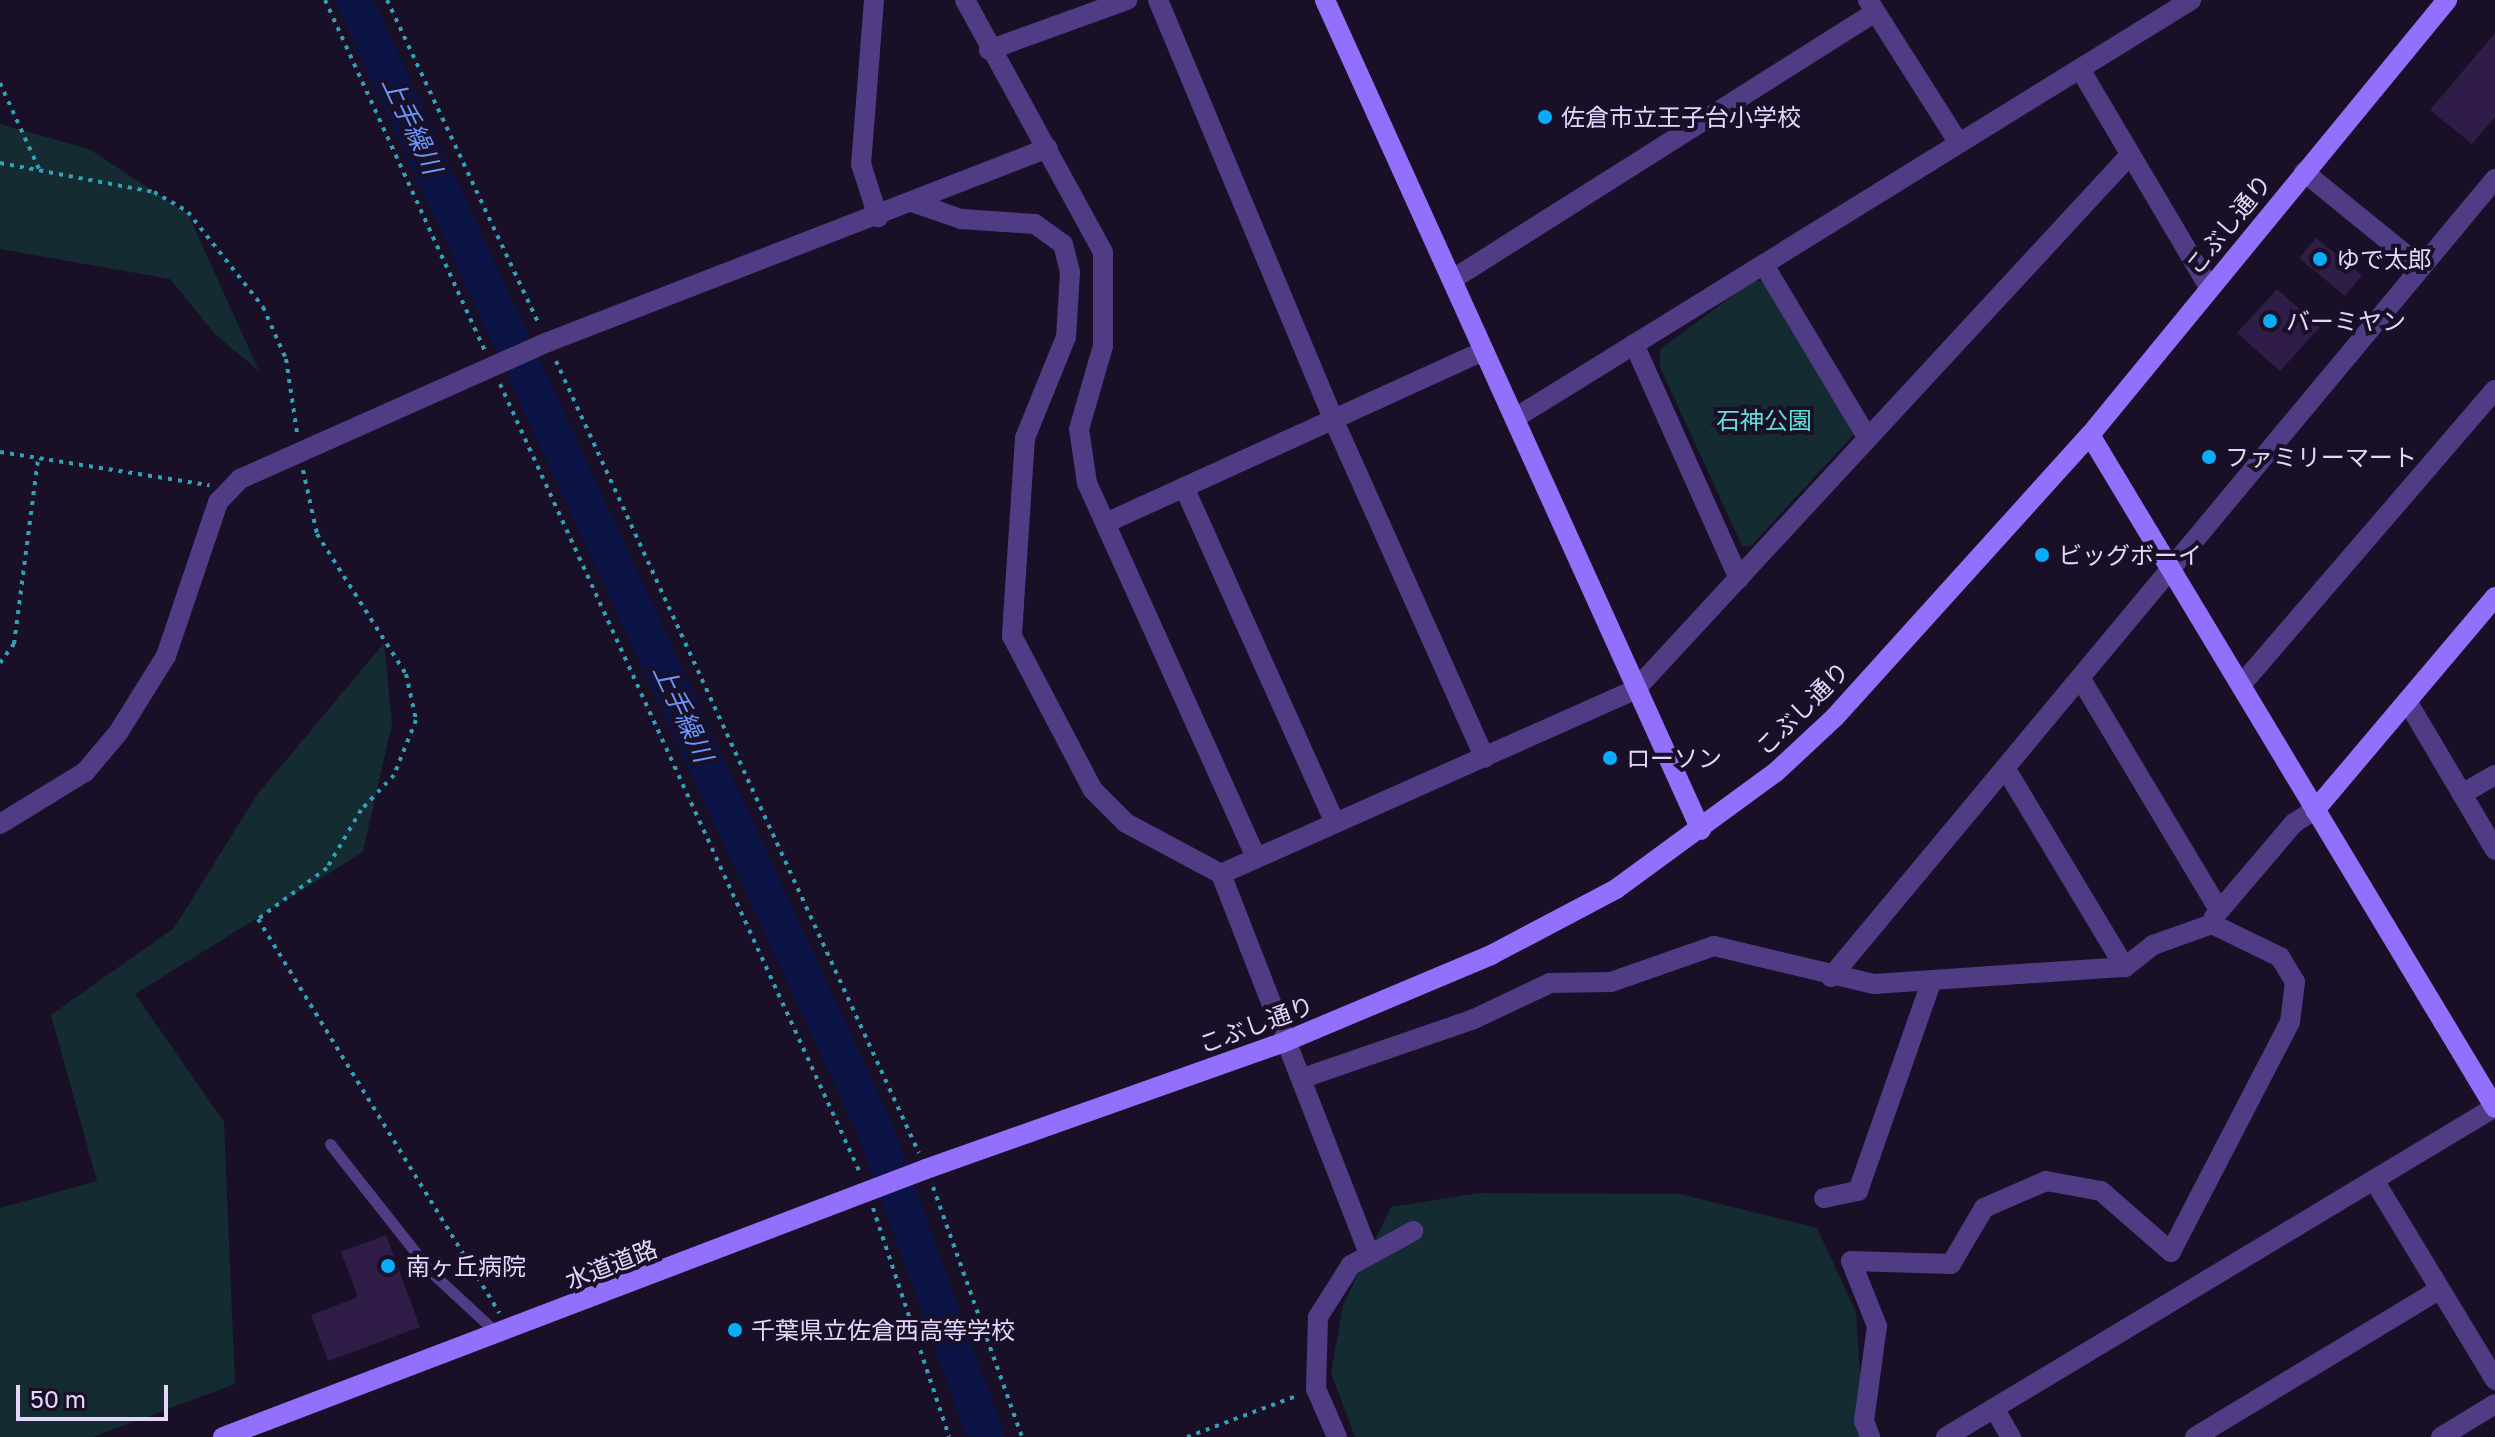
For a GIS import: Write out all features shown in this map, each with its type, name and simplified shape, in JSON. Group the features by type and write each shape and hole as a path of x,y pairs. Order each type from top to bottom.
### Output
{"street":[{"path":"874,0 861,164 878,217"},
{"path":"965,0 989,50 1048,148 1103,252 1103,346 1080,441 1087,483 1108,522 1256,858"},
{"path":"989,50 1127,0"},
{"path":"1158,0 1334,421 1485,758"},
{"path":"1325,0 1701,830"},
{"path":"1515,418 2191,0"},
{"name":"こぶし通り","path":"926,1169 1282,1043 1491,955 1616,889 1701,830 1835,717 2090,435 2447,0"},
{"path":"1453,279 1872,6 1958,142"},
{"path":"2080,69 2209,287"},
{"path":"0,824 85,772 118,733 166,656 227,488 548,342 915,203 1048,148"},
{"path":"1221,874 1636,689 2130,155"},
{"path":"2304,172 2421,267"},
{"path":"1831,977 2082,681 2495,179"},
{"path":"915,203 961,219 1035,224 1063,244 1070,272 1066,337 1025,438 1012,636 1093,790 1126,823 1221,874 1282,1043 1303,1078 1368,1251"},
{"path":"1764,265 1867,437"},
{"path":"1634,344 1739,579"},
{"path":"1108,522 1484,351"},
{"path":"2241,685 2495,390"},
{"path":"1946,1437 2495,1107 2090,435"},
{"path":"1184,487 1335,823"},
{"path":"1303,1078 1474,1019 1550,983 1611,982 1714,946 1831,977 1930,985 2125,967 2153,945 2214,916 2294,823 2315,810 2495,597"},
{"path":"1870,1437 1864,1421 1877,1326 1851,1261 1951,1264 1984,1208 2046,1181 2073,1181 2101,1191 2171,1252 2262,1084 2290,1022 2295,982 2280,957 2214,916 2082,681"},
{"path":"2407,701 2495,850"},
{"path":"2007,771 2125,967"},
{"path":"2462,794 2495,775"},
{"path":"1824,1198 1858,1191 1930,985"},
{"name":"水道道路","path":"223,1437 504,1333 926,1169"},
{"path":"2374,1180 2495,1380"},
{"path":"1337,1437 1316,1389 1318,1317 1368,1251 1413,1231"},
{"path":"2195,1437 2440,1289"},
{"path":"2441,1437 2495,1404"},
{"path":"1994,1408 2011,1437"}],"lane":[{"path":"330,1144 431,1272 504,1333"}],"path":[{"path":"325,0 869,1191 949,1437"},
{"path":"387,0 548,342 926,1169 1022,1437"},
{"path":"0,83 40,171"},
{"path":"0,163 154,192 188,212 263,307 286,359 299,453 317,534 406,674 416,720 400,765 361,810 334,859 258,919 504,1333"},
{"path":"0,452 227,488"},
{"path":"0,663 14,644 38,459"},
{"path":"1187,1437 1316,1389"}],"green space":[{"path":"0,124 89,149 188,214 259,371 216,335 170,279 0,249"},
{"name":"石神公園","path":"1754,280 1767,283 1855,433 1751,546 1742,546 1660,367 1660,349"},
{"path":"384,643 392,723 363,852 135,994 224,1122 235,1384 93,1437 0,1437 0,1208 97,1181 51,1015 174,928 257,795"},
{"path":"1479,1193 1680,1194 1817,1228 1856,1312 1864,1437 1355,1437 1331,1373 1343,1305 1391,1207"}],"building":[{"path":"2495,33 2495,117 2472,144 2430,110"},
{"path":"2316,238 2362,275 2345,296 2299,258"},
{"path":"2277,289 2320,327 2280,371 2237,333"},
{"path":"386,1235 420,1327 328,1361 311,1315 358,1297 341,1252"}],"waterway":[{"name":"上手繰川","path":"354,0 874,1127 986,1437"}],"place":[{"name":"佐倉市立王子台小学校","path":"1545,117"},
{"name":"ゆで太郎","path":"2320,259"},
{"name":"バーミヤン","path":"2270,321"},
{"name":"ファミリーマート","path":"2209,457"},
{"name":"ビッグボーイ","path":"2042,555"},
{"name":"ローソン","path":"1610,758"},
{"name":"南ヶ丘病院","path":"388,1266"},
{"name":"千葉県立佐倉西高等学校","path":"735,1330"}]}
